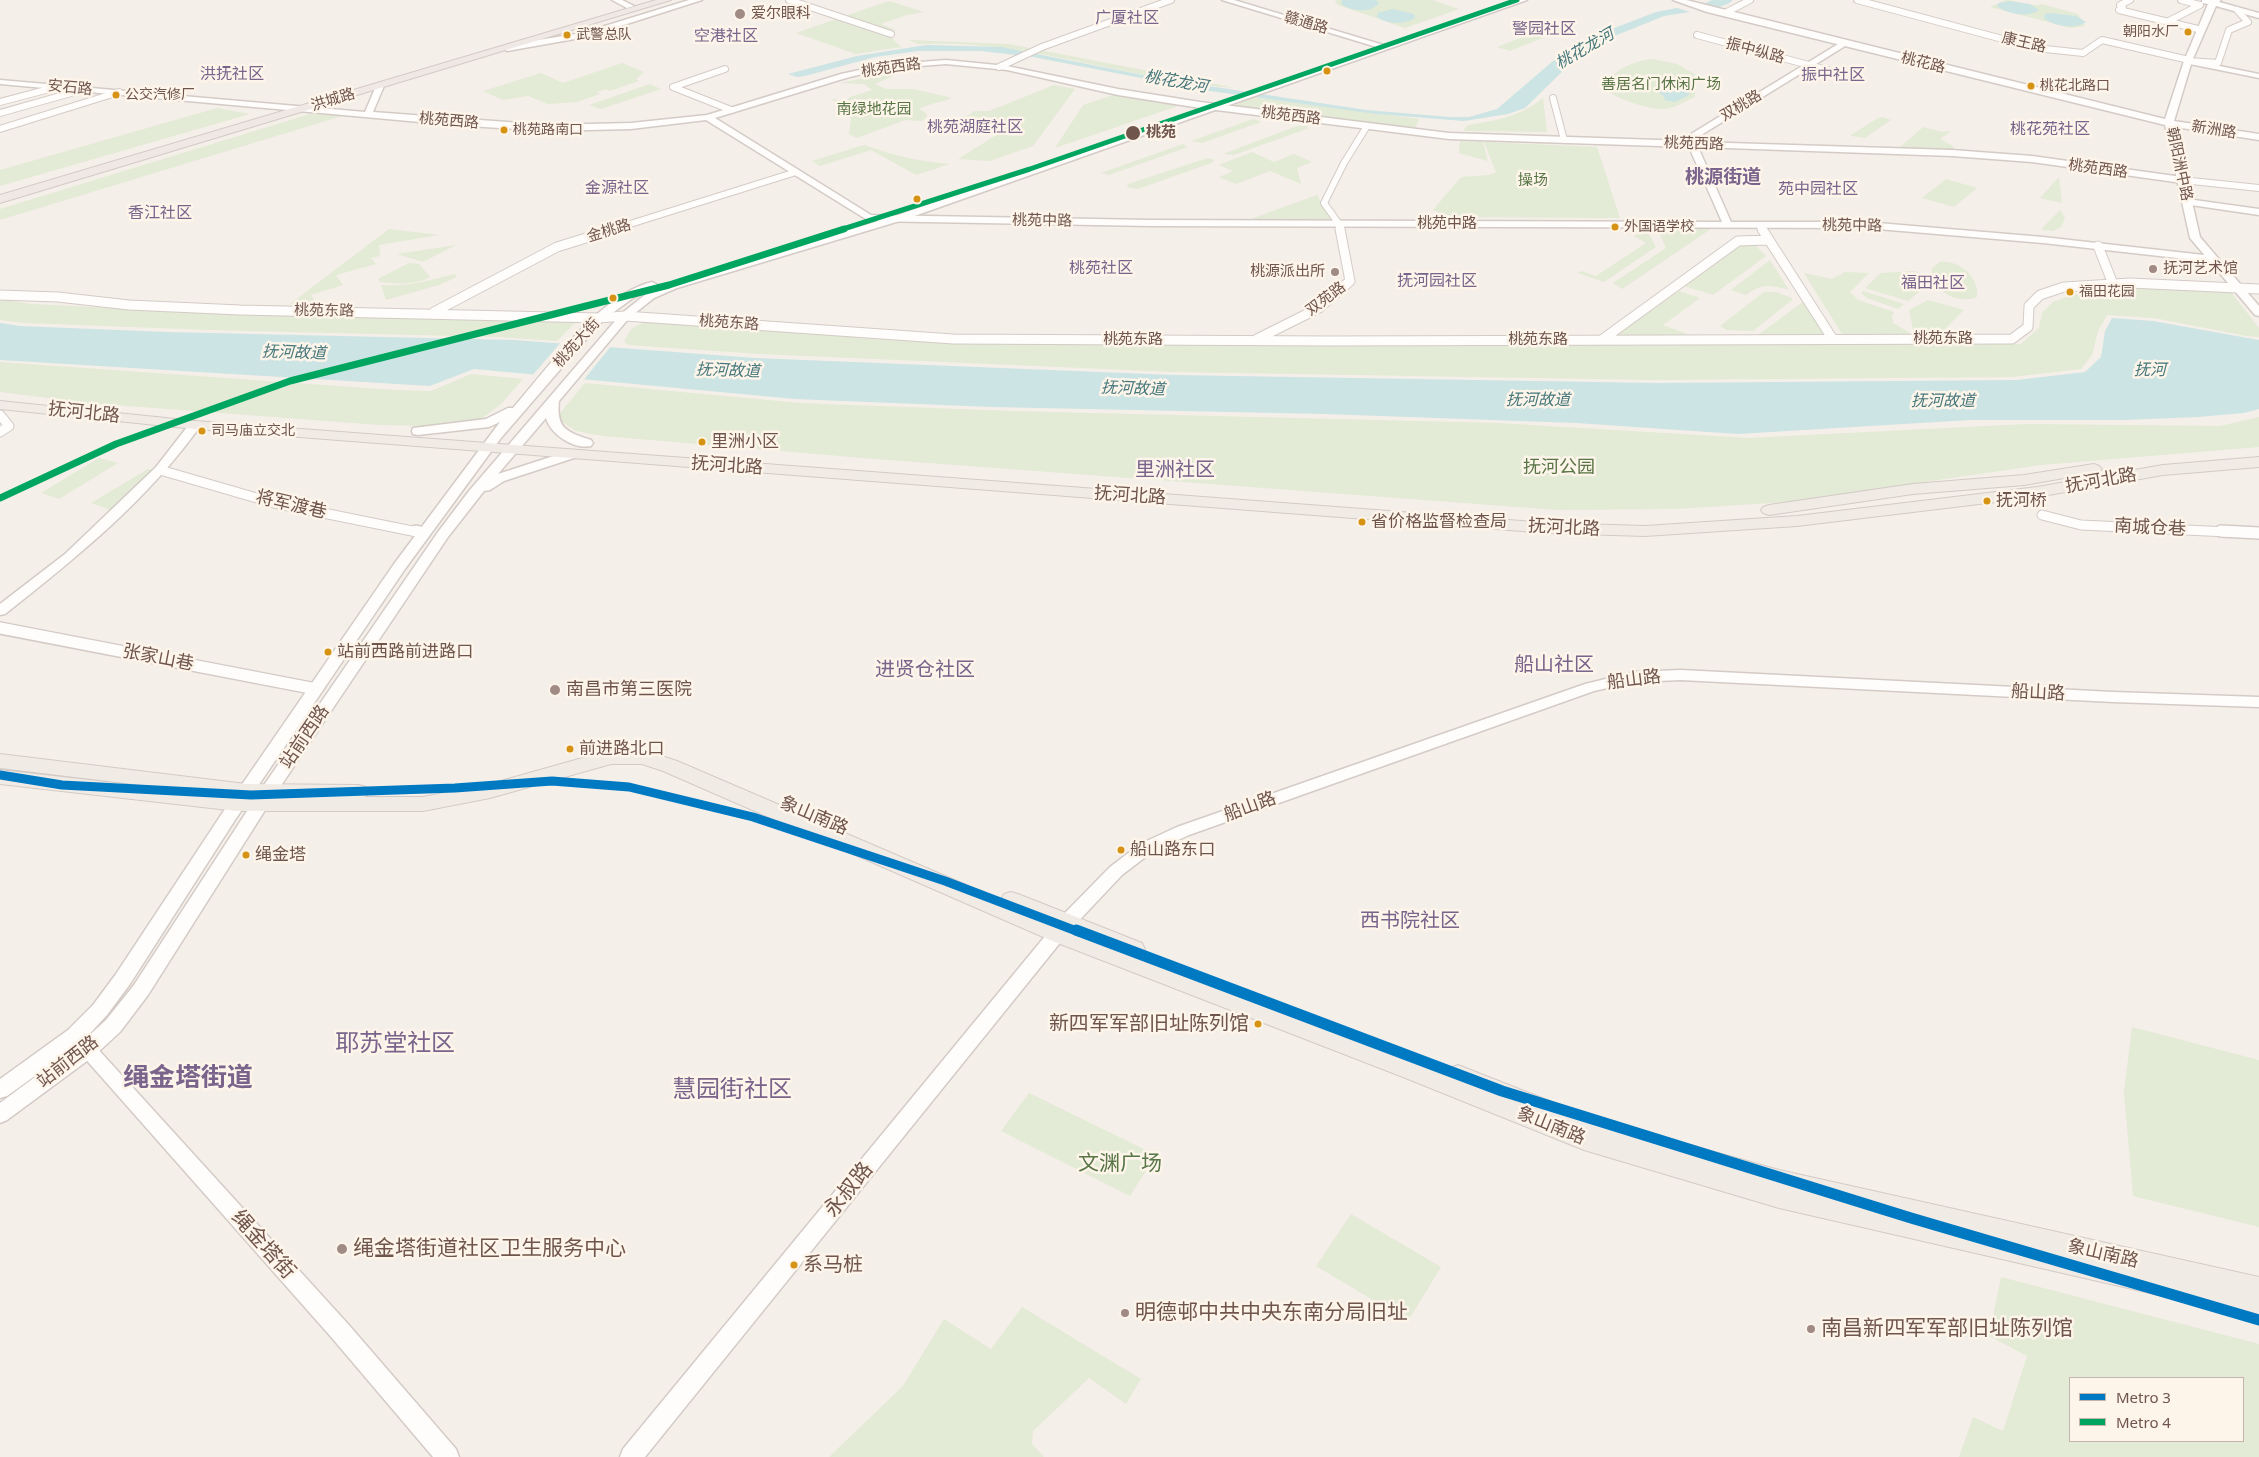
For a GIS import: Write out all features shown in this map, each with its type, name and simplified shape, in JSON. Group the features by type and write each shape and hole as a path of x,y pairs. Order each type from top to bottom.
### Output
{"highway":[{"name":"洪城路","path":"0,192 648,0"},
{"name":"洪城路","path":"0,199 666,0"}],"main road":[{"path":"507,48 583,35 698,0"},
{"name":"桃苑大街","path":"517,443 625,316 650,296 673,286 900,218 1215,104 1259,84 1503,0"},
{"name":"桃苑大街","path":"491,441 599,318 629,296 669,278 869,218 1200,105 1230,102 1523,0"},
{"name":"桃花路","path":"1677,0 2170,122"},
{"name":"桃花路","path":"1686,0 1727,12 2170,122"},
{"path":"2213,1 2236,10 2259,15"},
{"path":"2213,1 2259,15"},
{"name":"朝阳洲中路","path":"2213,1 2188,60 2170,122 2195,238 2259,313"},
{"name":"新洲路","path":"2170,122 2259,137"},
{"name":"抚河北路","path":"0,397 418,432 491,441"},
{"path":"418,432 489,423 501,418 526,401"},
{"path":"553,401 550,414 553,425 558,431 586,443"},
{"name":"抚河北路","path":"0,405 195,425 517,443 586,443 1279,498 1546,517 1644,519 1786,509 1913,489 2024,480 2150,461 2259,450"},
{"name":"站前西路","path":"0,1090 81,1042 113,1026 141,990 316,689 424,533 491,441"},
{"name":"抚河北路","path":"517,443 572,454 1548,528 1645,531 1797,521 2037,492 2163,470 2259,462"},
{"name":"站前西路","path":"253,798 443,535 474,494 517,443"},
{"path":"474,494 499,478 572,454"},
{"name":"象山南路","path":"0,777 253,798 423,804 490,791 611,757 644,757 1584,1140 1779,1197 2259,1306"},
{"name":"象山南路","path":"0,761 253,798"},
{"name":"象山南路","path":"1062,928 1587,1126 1779,1181 2259,1290"},
{"name":"站前西路","path":"0,1114 81,1042"}],"street":[{"path":"616,0 630,6"},
{"path":"790,0 891,34"},
{"path":"1004,65 1042,48 1171,0"},
{"name":"赣通路","path":"1226,0 1386,47"},
{"path":"1727,12 1750,0"},
{"name":"康王路","path":"1857,0 2036,48 2083,53 2102,40 2259,76"},
{"path":"2130,0 2120,5 2123,8 2119,10 2202,30"},
{"path":"2167,22 2200,4 2181,0"},
{"path":"2236,10 2248,22"},
{"path":"2188,60 2218,63 2229,30 2253,20 2259,22"},
{"name":"振中纵路","path":"1697,35 1842,74"},
{"name":"双桃路","path":"1692,144 1694,136 1707,127 1846,43"},
{"name":"桃苑西路","path":"290,107 547,128 631,126 708,117 844,76 882,67 946,62 1004,65 1118,92 1200,105"},
{"path":"725,69 672,87 731,110"},
{"name":"安石路","path":"0,82 290,107"},
{"path":"368,114 380,86"},
{"path":"0,102 57,87"},
{"path":"0,113 85,89"},
{"path":"0,129 119,92"},
{"path":"1553,98 1564,140"},
{"name":"桃苑西路","path":"1215,104 1449,136 1967,154 2032,159 2182,180"},
{"path":"708,117 869,218"},
{"name":"双苑路","path":"1256,340 1319,308 1350,281 1339,224 1324,203 1344,163 1367,126"},
{"path":"1692,144 1728,225"},
{"name":"金桃路","path":"432,313 557,248 796,172"},
{"path":"2182,180 2259,188"},
{"path":"2187,202 2259,212"},
{"name":"桃苑中路","path":"869,218 1150,223 1866,225 2098,246 2213,259"},
{"path":"1760,226 1832,338"},
{"path":"1603,339 1738,241 1769,240"},
{"path":"2098,246 2113,284"},
{"name":"桃苑东路","path":"0,295 58,297 129,305 231,310 599,318 625,316 953,339 2012,339 2028,327 2029,306 2040,295 2064,287 2113,284 2183,284 2259,289"},
{"path":"0,415 9,426 0,432"},
{"path":"0,612 70,557 160,470 195,425"},
{"name":"将军渡巷","path":"160,470 274,503 424,533"},
{"name":"南城仓巷","path":"2042,516 2080,525 2259,533"},
{"name":"张家山巷","path":"0,628 316,689"},
{"name":"船山路","path":"1062,928 1116,871 1146,848 1183,831 1590,687 1634,677 1682,675 2113,697 2259,702"},
{"name":"永叔路","path":"631,1457 1062,928"},
{"name":"绳金塔街","path":"81,1042 340,1332 448,1457"}],"green space":[{"path":"1336,0 1432,0 1459,9 1405,28 1338,5 1335,2"},
{"path":"2006,0 2034,5 2042,4 2078,14 2085,26 2071,28 1990,7"},
{"path":"889,1 924,12 907,15 881,24 896,30 892,31 845,16"},
{"path":"839,18 890,36 901,47 856,54 796,33"},
{"path":"1551,26 1563,30 1510,51 1497,47"},
{"path":"909,40 1009,44 1236,88 1196,84 999,47 959,44 918,44"},
{"name":"善居名门休闲广场","path":"1652,59 1677,64 1695,74 1695,97 1673,107 1659,109 1632,102 1614,95 1601,87 1624,68 1636,62"},
{"path":"622,63 644,72 636,79 639,81 609,91 606,89 597,92 600,94 577,102 548,104 528,96 503,100 483,91 541,73 563,83"},
{"name":"南绿地花园","path":"909,69 875,84 886,89 913,89 952,98 919,109 926,113 927,116 922,121 905,120 857,138 849,134 851,119 832,99 846,101 850,97 872,90 864,84 840,83"},
{"path":"650,84 661,89 601,109 589,105"},
{"path":"1054,85 1075,89 1033,146 990,161 958,159 1003,131 985,125 958,136 931,125 969,115 974,111 989,111"},
{"path":"1116,94 1181,105 1055,148 1083,105"},
{"path":"1252,97 1419,119 1414,131 1231,107"},
{"path":"1543,98 1547,132 1463,131 1468,125 1517,113"},
{"path":"217,108 250,114 0,186 0,170"},
{"path":"310,114 342,116 0,220 0,209"},
{"path":"1883,117 1891,120 1865,138 1851,136 1878,118"},
{"path":"1253,119 1261,122 1202,143 1191,141"},
{"path":"1297,126 1309,128 1234,155 1223,154"},
{"path":"1923,127 1942,132 1951,131 1940,139 1953,146 1954,151 1897,150"},
{"path":"1460,141 1483,142 1488,161 1459,153"},
{"name":"操场","path":"1484,142 1597,147 1620,218 1443,217 1446,215 1433,210 1461,177 1489,175 1496,172"},
{"path":"1183,144 1188,147 1109,175 1101,173"},
{"path":"864,145 907,158 950,164 916,175 871,150 820,166 812,161"},
{"path":"1252,152 1274,162 1294,154 1312,162 1297,168 1301,184 1270,171 1236,184 1219,177 1233,171 1219,165"},
{"path":"1208,158 1215,160 1138,189 1127,187 1128,184"},
{"path":"2059,177 2062,203 2040,198"},
{"path":"1946,179 1977,188 1954,207 1922,198"},
{"path":"1317,195 1332,221 1248,220"},
{"path":"2060,210 2065,218 2061,227 2053,231 2043,230 2042,228"},
{"path":"1646,228 1656,247 1604,282 1578,273 1581,271 1596,276 1646,243 1634,236"},
{"path":"1657,228 1711,229 1622,289 1613,283 1666,248"},
{"path":"389,229 439,235 379,245 380,256 371,258 376,264 336,275 343,285 311,295 317,305 290,304"},
{"path":"1753,243 1766,256 1713,295 1684,286 1743,244"},
{"path":"456,245 423,262 397,254"},
{"path":"1770,260 1789,290 1766,286 1757,288 1746,295 1731,290"},
{"path":"1940,262 1954,264 1967,271 1975,283 1977,297 1962,299 1947,294 1941,289 1933,276 1932,268"},
{"path":"409,263 419,264 430,277 425,280 406,283 380,282 378,279"},
{"path":"1914,271 1925,275 1929,284 1908,301 1865,288 1881,273"},
{"path":"1845,272 1869,273 1850,292 1858,300 1894,312 1892,316 1893,323 1912,334 1842,334 1804,273 1832,279"},
{"path":"455,274 457,277 439,285 386,300 381,285 409,284"},
{"path":"2134,286 2230,291 2259,328 2259,337 2154,318 2107,315 2098,331 2092,355 2081,369 2012,377 1654,380 1174,372 760,354 628,345 624,341 632,328 644,322 953,344 2021,344 2039,328 2042,313 2053,302 2087,290"},
{"path":"1679,291 1700,298 1663,325 1690,335 1613,337"},
{"path":"1863,291 1904,304 1898,309 1867,298 1861,293"},
{"path":"1764,292 1776,292 1792,298 1792,300 1753,331 1727,330 1720,326"},
{"path":"0,299 31,304 264,315 277,305 448,311 578,320 557,341 498,337 210,330 24,323 0,320"},
{"path":"1928,300 1964,310 1942,332 1913,329 1909,310"},
{"path":"1804,301 1826,336 1757,336"},
{"path":"0,362 394,390 431,391 471,374 523,379 500,405 478,421 428,426 379,425 89,403 0,392"},
{"name":"抚河公园","path":"585,383 800,403 1011,411 1498,423 1748,438 2027,424 2220,426 2259,417 2259,447 2041,465 1786,502 1675,509 1558,510 875,459 603,436 576,431 556,418"},
{"path":"99,458 118,463 59,499 41,493"},
{"path":"148,469 153,470 111,510 91,503"},
{"path":"2132,1027 2259,1060 2259,1227 2133,1196 2124,1092"},
{"name":"文渊广场","path":"1029,1093 1156,1155 1130,1196 1001,1131"},
{"path":"1351,1214 1441,1267 1408,1321 1316,1266"},
{"path":"2001,1277 2259,1344 2259,1457 1959,1457 1973,1417 2003,1431 2027,1356 1989,1336"},
{"path":"1022,1307 1141,1379 1126,1404 1089,1378 1033,1431 1032,1444 1044,1457 829,1457 903,1386 944,1319 991,1349"}],"water":[{"path":"1342,0 1376,0 1379,3 1371,9 1355,10 1341,4"},
{"path":"2009,1 2030,4 2039,10 2029,14 2018,14 1997,6 1999,3"},
{"name":"桃花龙河","path":"1677,8 1690,12 1664,16 1612,37 1567,67 1525,108 1508,114 1464,121 1376,114 1203,90 1033,57 981,51 918,51 875,57 805,76 797,77 788,74 857,56 926,45 1002,47 1163,79 1366,110 1469,117 1497,109 1553,61 1599,34 1656,12"},
{"path":"1393,9 1414,14 1415,18 1406,22 1396,23 1377,17 1378,13"},
{"path":"2045,14 2076,16 2086,22 2076,26 2058,25 2044,18"},
{"path":"1681,87 1690,90 1689,95 1675,102 1665,100 1664,96 1657,91"},
{"name":"抚河","path":"2112,318 2153,321 2259,340 2259,409 2244,413 2198,417 2125,420 1970,420 1738,434 1576,423 1325,414 991,407 795,399 474,369 430,386 0,360 0,323 20,326 167,332 514,340 755,358 1174,375 1656,383 2017,380 2085,372 2101,357 2105,331"}],"pier":[{"path":"562,341 612,345 582,382 531,377"}],"waterway":[{"path":"1709,5 1726,0"}],"metro line":[{"name":"4","path":"0,498 116,444 290,381 669,285 1030,169 1517,0"},
{"name":"3","path":"0,775 62,785 251,795 455,788 552,781 629,787 753,817 945,881 1502,1091 1911,1218 2259,1320"}],"place":[{"name":"爱尔眼科","path":"740,14"},
{"name":"朝阳水厂","path":"2188,32"},
{"name":"武警总队","path":"567,35"},
{"name":"桃花北路口","path":"2031,86"},
{"name":"公交汽修厂","path":"116,95"},
{"name":"桃苑路南口","path":"504,130"},
{"name":"桃苑","path":"1133,133"},
{"name":"外国语学校","path":"1615,227"},
{"name":"抚河艺术馆","path":"2153,269"},
{"name":"桃源派出所","path":"1335,272"},
{"name":"福田花园","path":"2070,292"},
{"name":"司马庙立交北","path":"202,431"},
{"name":"里洲小区","path":"702,442"},
{"name":"抚河桥","path":"1987,501"},
{"name":"省价格监督检查局","path":"1362,522"},
{"name":"站前西路前进路口","path":"328,652"},
{"name":"南昌市第三医院","path":"555,690"},
{"name":"前进路北口","path":"570,749"},
{"name":"船山路东口","path":"1121,850"},
{"name":"绳金塔","path":"246,855"},
{"name":"新四军军部旧址陈列馆","path":"1258,1024"},
{"name":"绳金塔街道社区卫生服务中心","path":"342,1249"},
{"name":"系马桩","path":"794,1265"},
{"name":"明德邨中共中央东南分局旧址","path":"1125,1313"},
{"name":"南昌新四军军部旧址陈列馆","path":"1811,1329"}],"district":[{"name":"广厦社区","path":"1127,18"},
{"name":"警园社区","path":"1544,29"},
{"name":"空港社区","path":"726,36"},
{"name":"洪抚社区","path":"232,74"},
{"name":"振中社区","path":"1833,75"},
{"name":"桃苑湖庭社区","path":"975,127"},
{"name":"桃花苑社区","path":"2050,129"},
{"name":"桃源街道","path":"1723,178"},
{"name":"金源社区","path":"617,188"},
{"name":"苑中园社区","path":"1818,189"},
{"name":"香江社区","path":"160,213"},
{"name":"桃苑社区","path":"1101,268"},
{"name":"抚河园社区","path":"1437,281"},
{"name":"福田社区","path":"1933,283"},
{"name":"里洲社区","path":"1175,470"},
{"name":"船山社区","path":"1554,665"},
{"name":"进贤仓社区","path":"925,670"},
{"name":"西书院社区","path":"1410,921"},
{"name":"耶苏堂社区","path":"395,1044"},
{"name":"绳金塔街道","path":"188,1079"},
{"name":"慧园街社区","path":"732,1090"}],"water label":[{"name":"抚河故道","path":"294,353"},
{"name":"抚河故道","path":"728,371"},
{"name":"抚河故道","path":"1133,389"},
{"name":"抚河故道","path":"1538,400"},
{"name":"抚河故道","path":"1943,401"}]}
